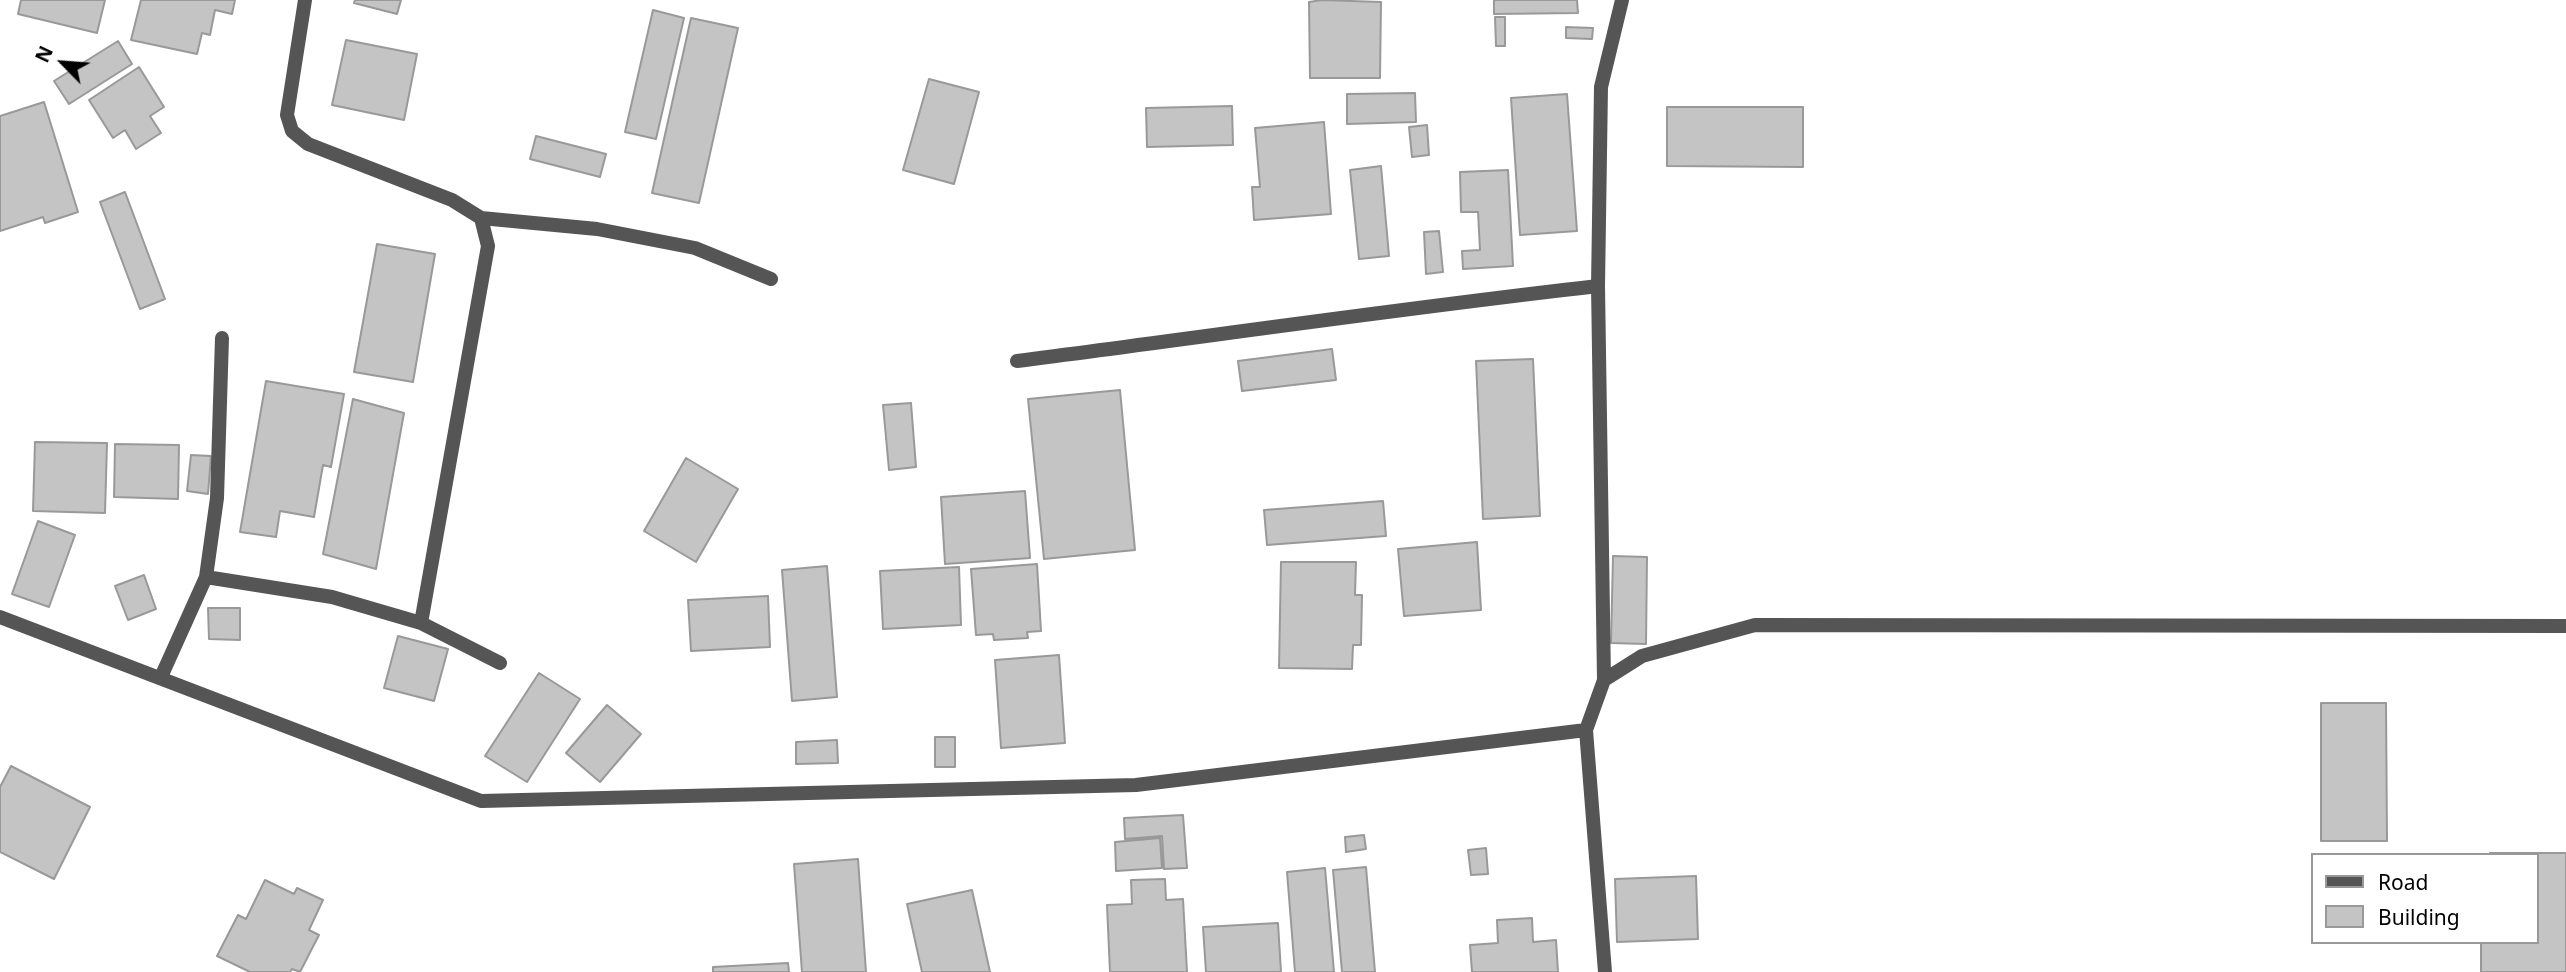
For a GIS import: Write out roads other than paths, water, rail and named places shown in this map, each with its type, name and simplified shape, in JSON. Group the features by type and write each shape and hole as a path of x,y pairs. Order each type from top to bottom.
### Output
{"street":[{"path":"306,0 287,115 292,131 309,144 452,200 481,218 597,229 695,248 771,279"},
{"path":"1605,972 1586,730 1604,680 1598,286 1601,87 1622,0"},
{"path":"421,623 488,246 481,218"},
{"path":"1017,361 1254,331 1420,306 1598,286"},
{"path":"161,677 206,577 217,498 222,338"},
{"path":"206,577 332,597 421,623 500,663"},
{"path":"0,617 481,801 1136,785 1586,730"},
{"path":"1604,680 1642,656 1755,625 2566,626"}]}
